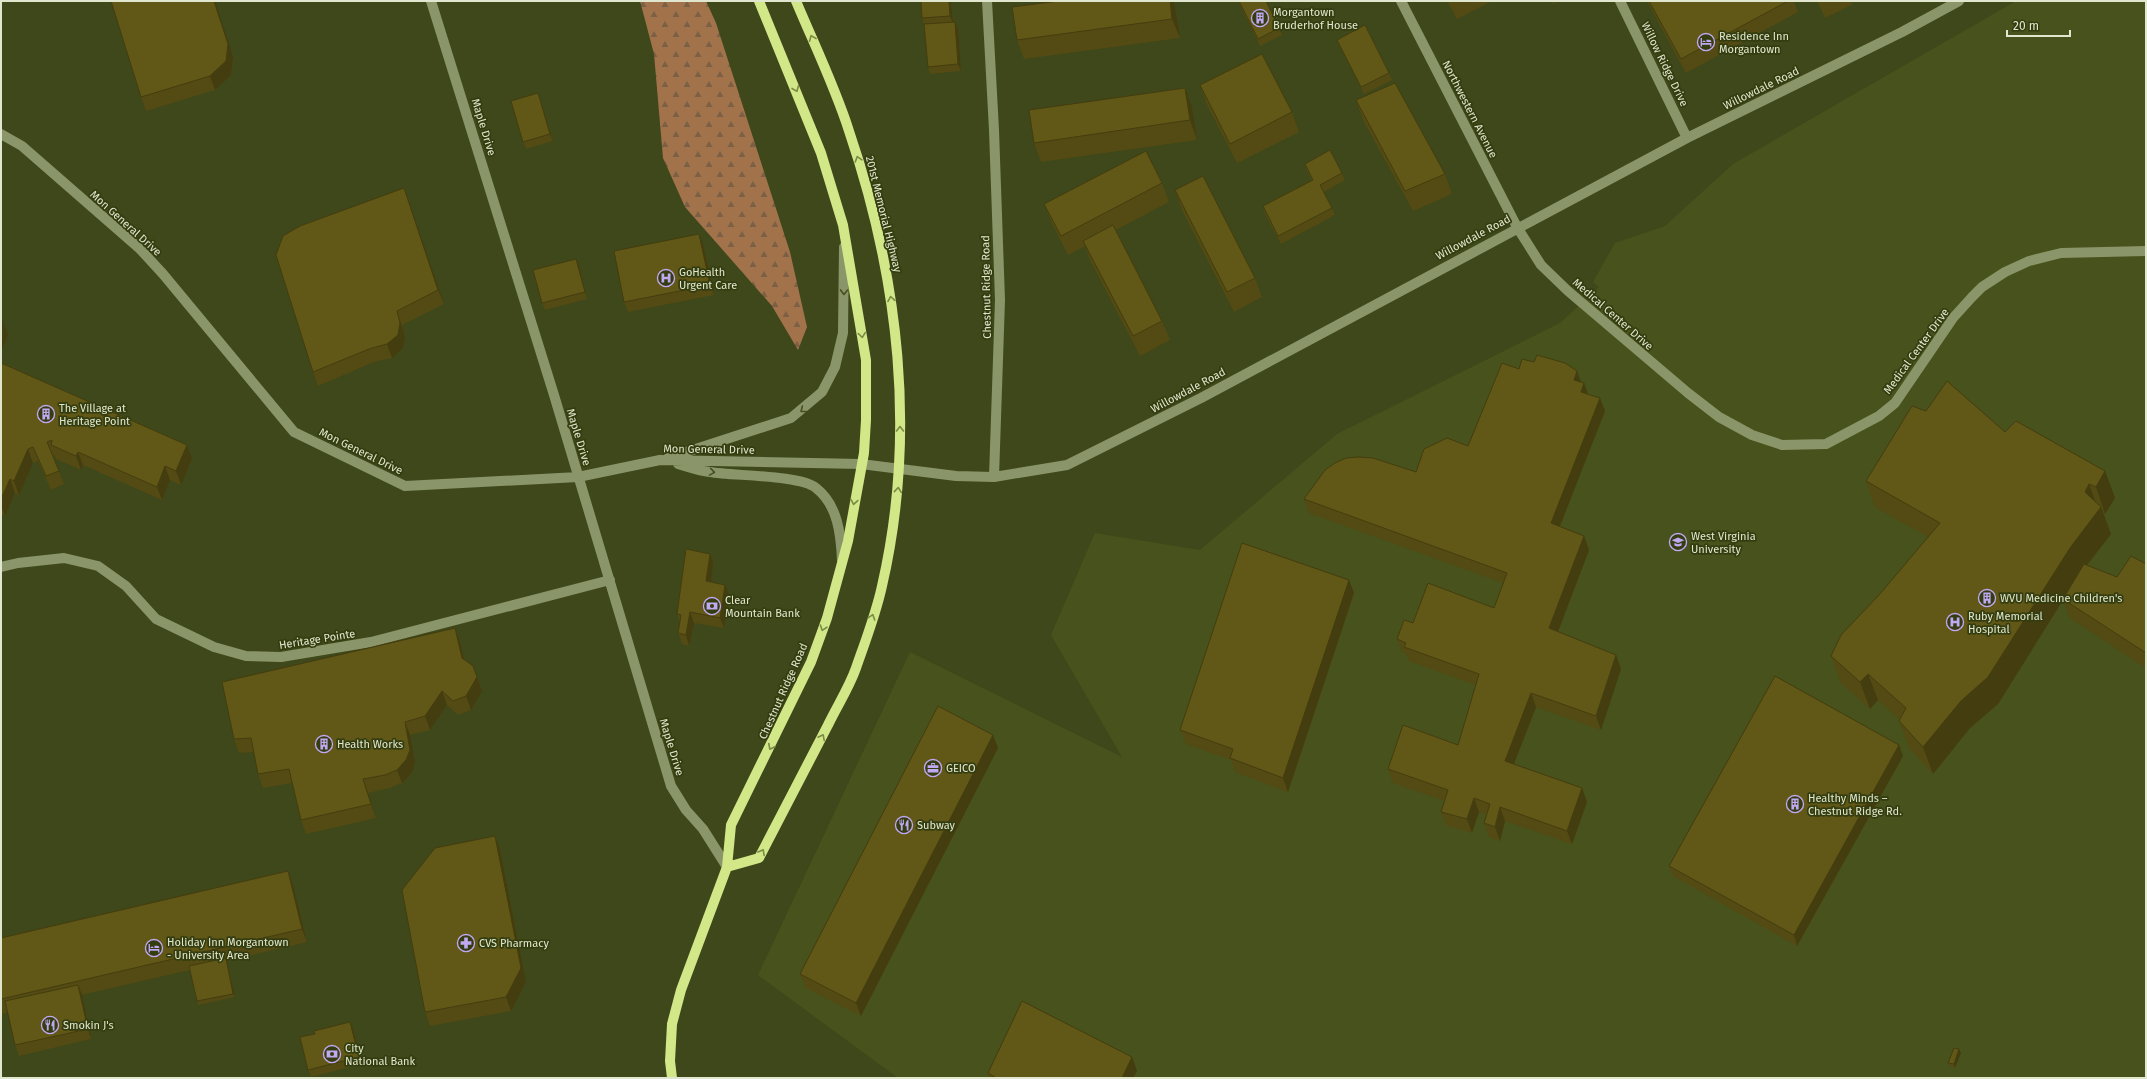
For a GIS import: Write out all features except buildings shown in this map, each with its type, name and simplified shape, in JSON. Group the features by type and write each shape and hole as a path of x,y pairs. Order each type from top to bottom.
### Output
{"main road":[{"path":"759,1 822,153 843,225 866,360 866,420 861,464"},
{"name":"201st Memorial Highway","path":"796,1 849,129 867,186 884,254 895,327 901,386 900,468"},
{"name":"Chestnut Ridge Road","path":"672,1078 670,1061 672,1024 681,990 727,867 731,825 811,662 827,618 848,541 861,464"},
{"path":"727,867 759,858 855,671 882,588 894,527 900,468"}],"street":[{"name":"Maple Drive","path":"431,1 610,580 671,786 686,810 703,829 727,867"},
{"name":"Chestnut Ridge Road","path":"987,1 994,130 1000,300 994,477"},
{"name":"Northwestern Avenue","path":"1401,1 1517,227"},
{"name":"Willow Ridge Drive","path":"1620,1 1687,138"},
{"name":"Willowdale Road","path":"994,477 1067,466 1201,398 1517,227 1687,138 1902,32 1959,1"},
{"name":"Mon General Drive","path":"1,134 22,146 140,249 163,274 294,432 405,486 578,477 660,460 861,464"},
{"path":"660,460 791,418 822,392 835,367 843,333 843,225"},
{"name":"Medical Center Drive","path":"1517,227 1541,265 1573,296 1688,394 1719,417 1752,435 1782,445 1826,444 1879,416 1895,402 1953,318 1982,287 2005,272 2029,261 2061,253 2146,252"},
{"path":"660,460 709,472 792,480 815,486 826,497 834,514 841,537 842,562"},
{"path":"861,464 956,476 994,477"},
{"name":"Heritage Pointe","path":"1,567 18,563 64,558 98,566 126,586 156,619 214,647 246,656 281,657 371,642 610,580"}],"shaded area":[{"name":"West Virginia University","path":"2016,1 2146,1 2146,1078 898,1078 758,975 910,652 1122,757 1051,635 1095,533 1200,550 1337,434 1560,323 1599,287 1593,282 1615,243 1665,226 1733,164"}],"green space":[{"path":"640,1 706,1 716,23 790,252 807,327 798,350 772,306 685,207 663,158 654,54"}],"place":[{"name":"Morgantown Bruderhof House","path":"1260,18"},
{"name":"Residence Inn Morgantown","path":"1706,42"},
{"name":"GoHealth Urgent Care","path":"666,278"},
{"name":"The Village at Heritage Point","path":"46,414"},
{"name":"West Virginia University","path":"1678,542"},
{"name":"WVU Medicine Children's","path":"1987,598"},
{"name":"Clear Mountain Bank","path":"712,606"},
{"name":"Ruby Memorial Hospital","path":"1955,622"},
{"name":"Health Works","path":"324,744"},
{"name":"GEICO","path":"933,768"},
{"name":"Healthy Minds – Chestnut Ridge Rd.","path":"1795,804"},
{"name":"Subway","path":"904,825"},
{"name":"CVS Pharmacy","path":"466,943"},
{"name":"Holiday Inn Morgantown - University Area","path":"154,948"},
{"name":"Smokin J's","path":"50,1025"},
{"name":"City National Bank","path":"332,1054"}]}
